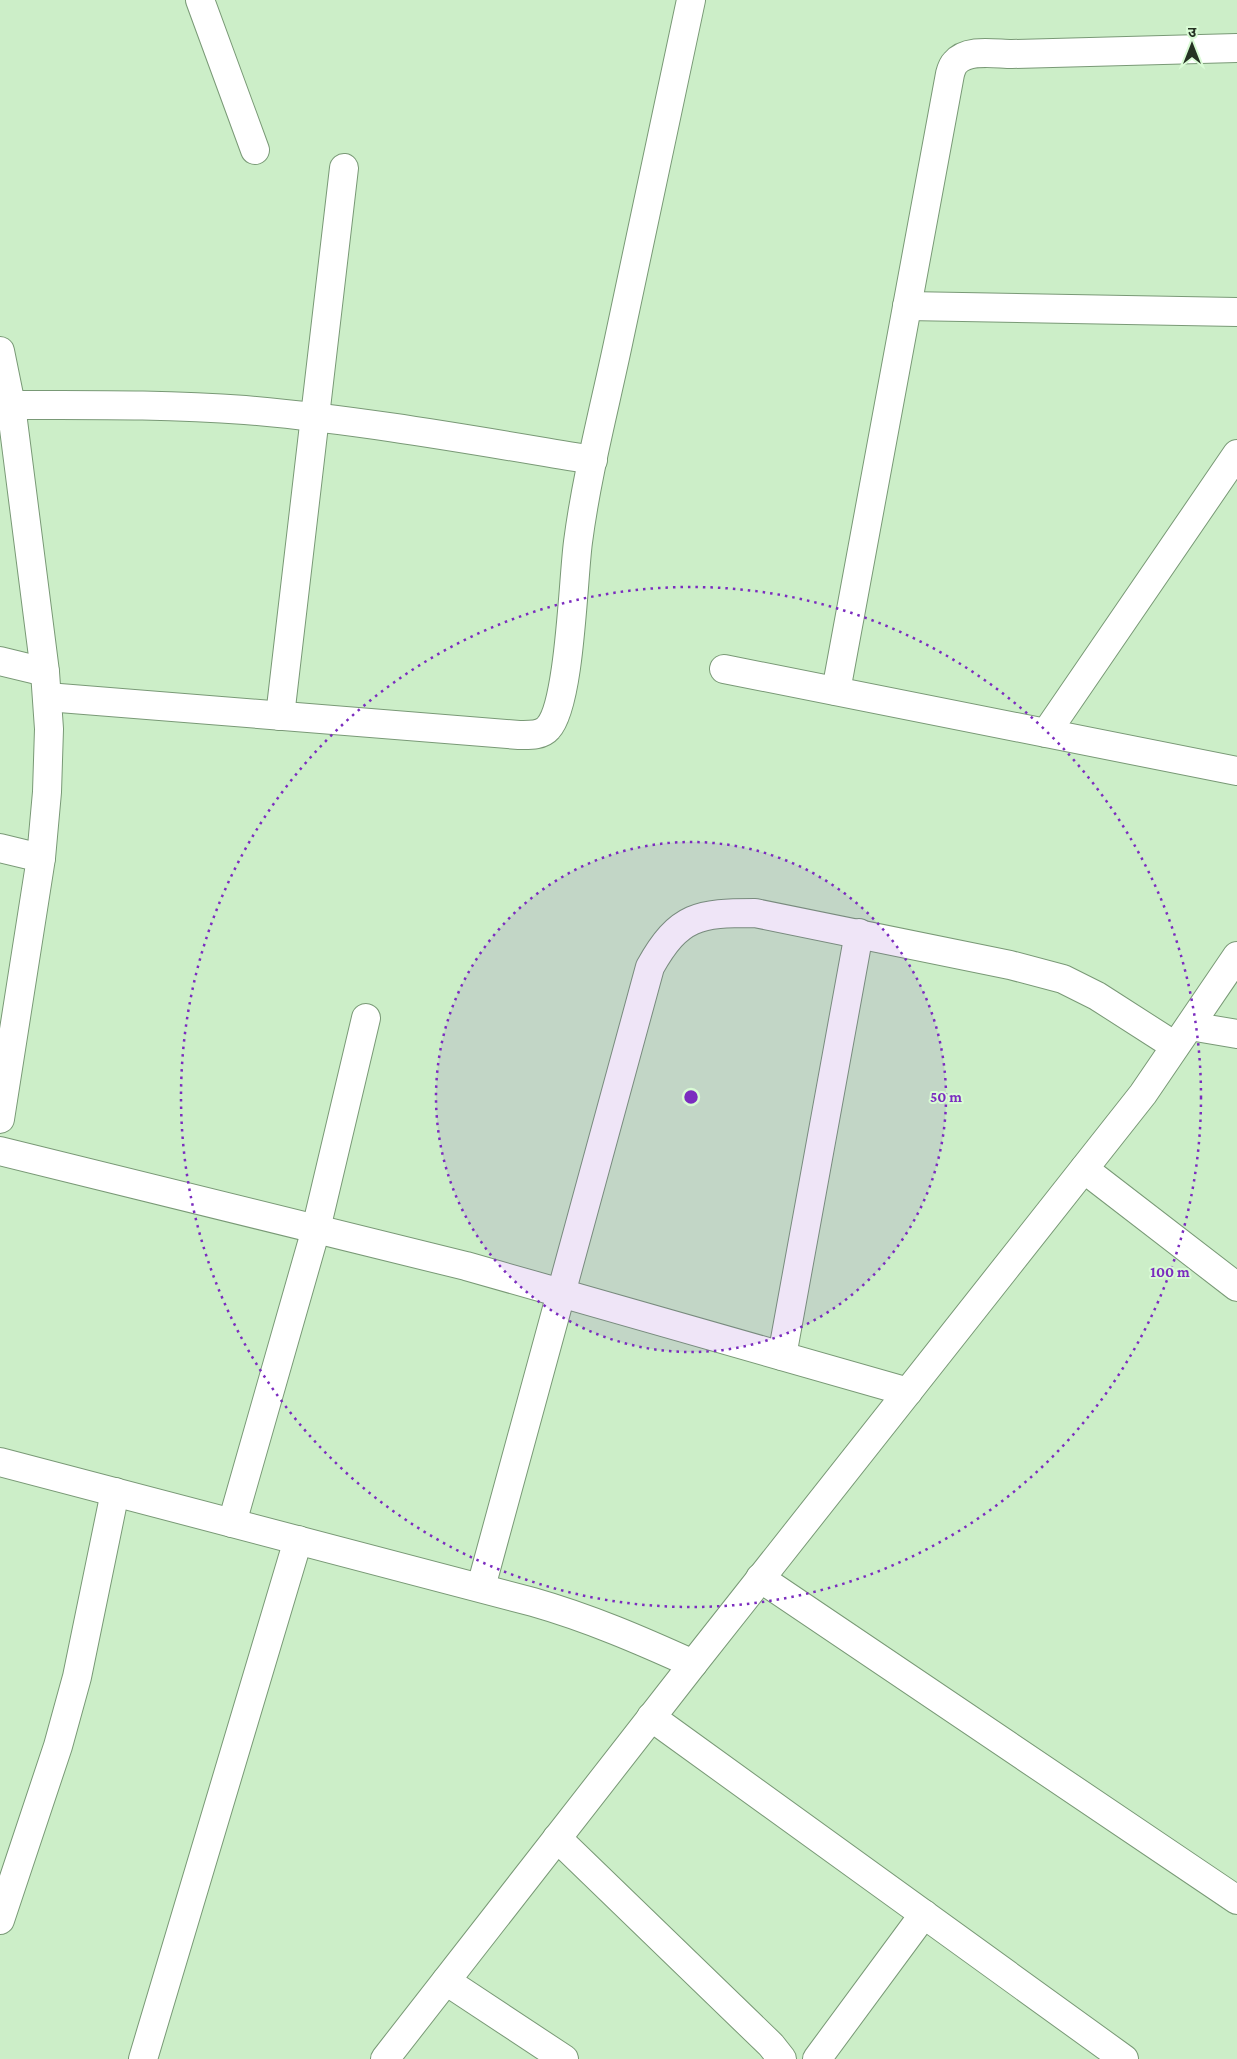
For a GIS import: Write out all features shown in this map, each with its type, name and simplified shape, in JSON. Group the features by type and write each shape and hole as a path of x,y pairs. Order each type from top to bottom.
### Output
{"street":[{"path":"200,0 255,150"},
{"path":"0,660 46,684 280,716 519,735 537,735 548,730 557,715 563,687 578,541 593,460 661,146 690,0"},
{"path":"836,691 950,74 955,63 964,57 979,53 1012,54 1237,48"},
{"path":"280,716 344,168"},
{"path":"907,306 1237,312"},
{"path":"0,351 11,405 46,684 49,729 47,792 41,858 0,1119"},
{"path":"11,405 164,405 246,410 425,433 593,460"},
{"path":"1046,733 1237,454"},
{"path":"724,669 1237,771"},
{"path":"0,848 41,858"},
{"path":"481,1587 650,967 660,949 675,931 695,918 716,913 755,913 1010,964 1064,979 1182,1036 1237,1034"},
{"path":"782,1356 859,934"},
{"path":"385,2059 760,1578 1143,1094 1237,956"},
{"path":"232,1522 316,1229 366,1018"},
{"path":"0,1152 466,1266 908,1392"},
{"path":"1084,1169 1237,1286"},
{"path":"0,1462 481,1587 579,1615 616,1629 693,1664"},
{"path":"0,1920 58,1746 77,1677 115,1492"},
{"path":"143,2059 298,1540"},
{"path":"760,1578 1237,1900"},
{"path":"651,1717 1124,2059"},
{"path":"557,1838 771,2045 782,2059"},
{"path":"817,2059 924,1914"},
{"path":"446,1981 564,2059"}]}
